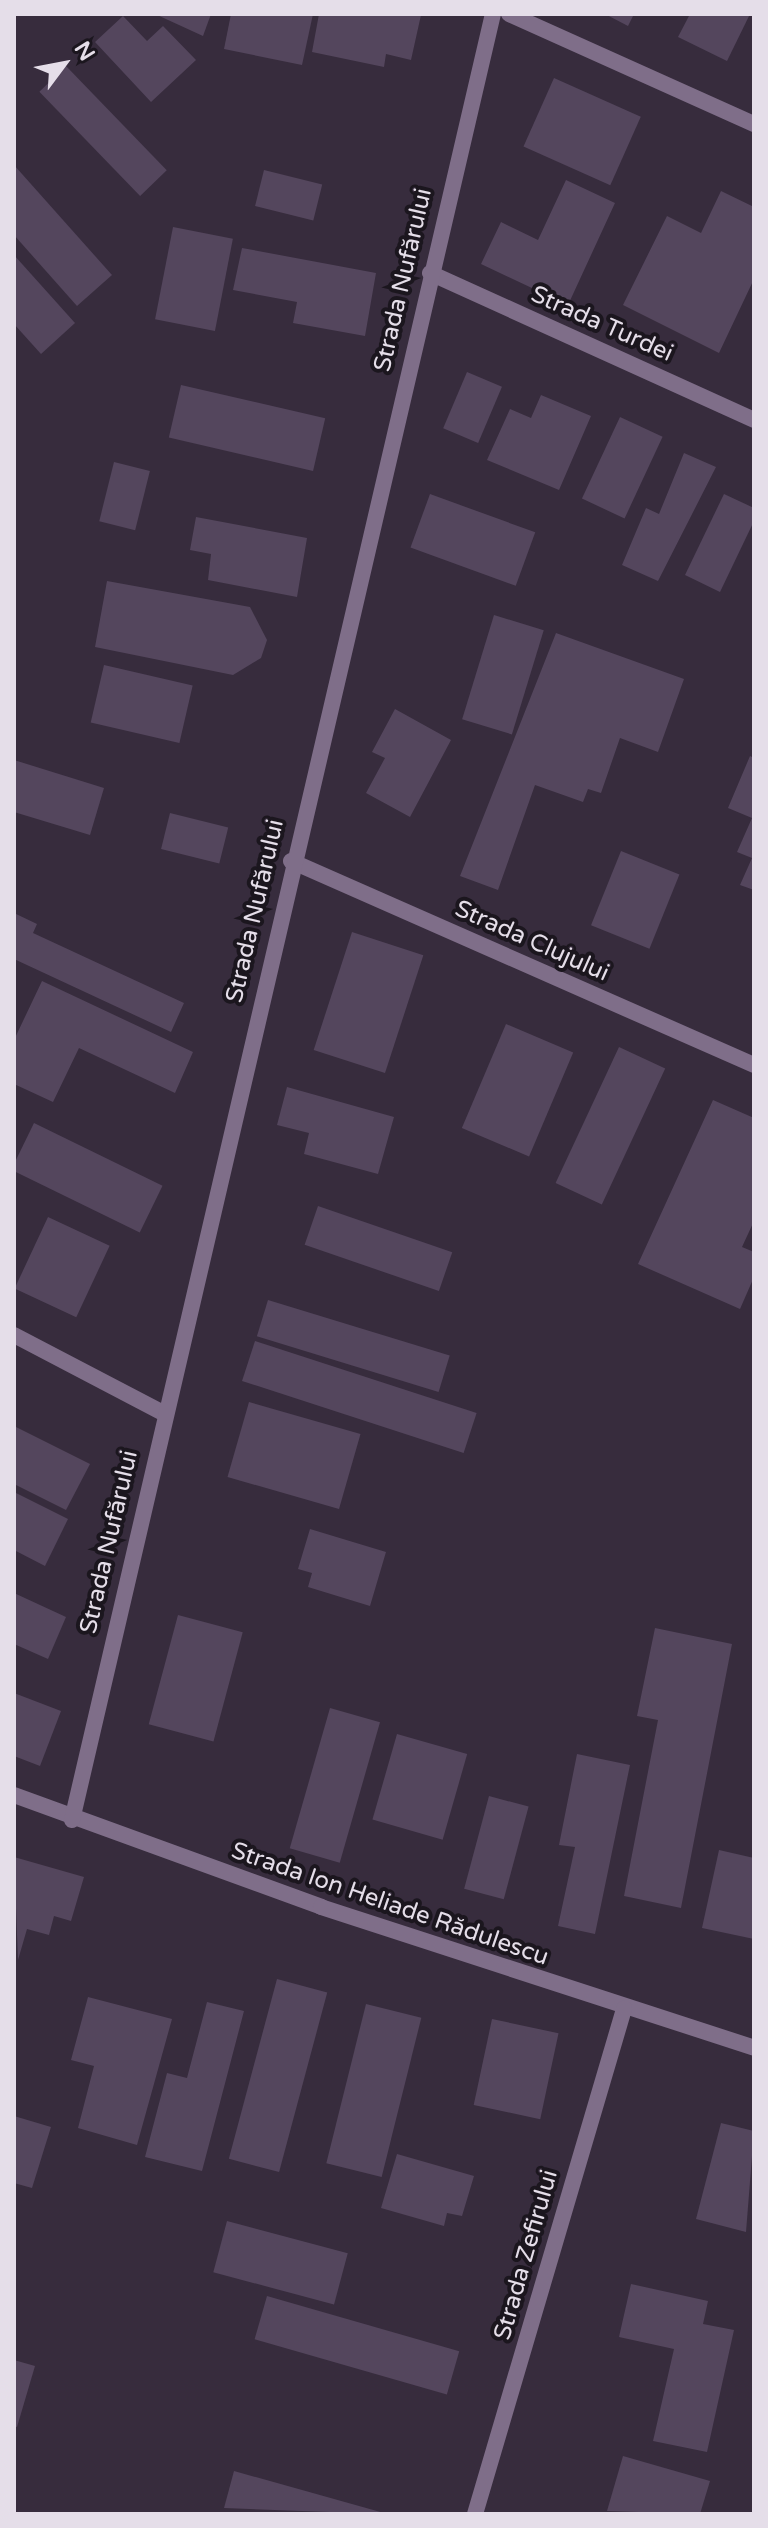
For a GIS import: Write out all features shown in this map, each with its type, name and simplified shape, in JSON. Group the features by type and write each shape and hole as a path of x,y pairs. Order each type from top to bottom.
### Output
{"street":[{"name":"Strada Nufărului","path":"72,1820 291,861 493,14"},
{"path":"509,14 754,124"},
{"name":"Strada Turdei","path":"430,273 754,420"},
{"name":"Strada Clujului","path":"291,861 754,1065"},
{"path":"14,1335 163,1413"},
{"name":"Strada Ion Heliade Rădulescu","path":"14,1795 72,1820 624,2009 754,2048"},
{"name":"Strada Zefirului","path":"475,2514 624,2009"}],"building":[{"path":"155,14 211,14 203,36"},
{"path":"231,14 313,14 302,65 224,49"},
{"path":"319,14 421,15 411,60 386,54 384,67 312,52"},
{"path":"605,14 634,14 628,26"},
{"path":"690,14 750,14 727,61 678,37"},
{"path":"123,16 147,41 163,26 196,60 151,102 95,42"},
{"path":"66,66 167,170 140,196 39,92"},
{"path":"554,78 641,117 610,185 523,147"},
{"path":"14,165 112,275 77,306 14,235"},
{"path":"264,170 322,185 313,220 255,206"},
{"path":"566,180 615,203 568,305 481,264 501,222 538,240"},
{"path":"721,191 754,207 754,279 719,353 623,305 667,216 701,233"},
{"path":"173,227 233,239 215,331 155,319"},
{"path":"242,248 376,273 365,336 293,323 297,302 233,290"},
{"path":"14,255 75,323 41,354 14,324"},
{"path":"467,372 502,387 478,443 443,428"},
{"path":"181,385 325,418 313,471 169,438"},
{"path":"541,395 591,416 559,490 487,460 510,409 531,418"},
{"path":"620,417 663,437 625,518 582,499"},
{"path":"684,453 716,467 658,581 622,565 646,508 659,514"},
{"path":"114,462 150,471 135,530 99,521"},
{"path":"430,494 535,532 516,586 411,548"},
{"path":"724,494 754,508 754,521 720,592 685,575"},
{"path":"196,517 307,538 297,597 208,580 211,554 190,550"},
{"path":"107,581 250,607 267,640 261,658 233,675 95,647"},
{"path":"494,615 544,630 512,734 462,719"},
{"path":"556,633 684,679 658,752 620,738 601,793 588,789 583,802 535,785 498,890 460,876"},
{"path":"104,665 193,685 179,743 91,722"},
{"path":"395,709 451,740 410,817 366,793 385,758 372,752"},
{"path":"750,756 754,758 754,890 740,885 752,858 737,852 752,818 728,808"},
{"path":"14,760 104,788 90,835 14,812"},
{"path":"170,813 228,828 219,863 161,849"},
{"path":"621,851 679,875 649,949 591,925"},
{"path":"14,913 37,924 33,933 184,1003 171,1032 14,959"},
{"path":"352,932 423,955 385,1073 314,1050"},
{"path":"42,981 193,1052 175,1093 79,1048 53,1102 14,1084 14,1040"},
{"path":"506,1024 573,1053 529,1157 462,1128"},
{"path":"619,1047 665,1069 602,1204 556,1183"},
{"path":"287,1087 394,1117 378,1174 304,1154 309,1133 277,1125"},
{"path":"713,1100 754,1118 754,1221 742,1247 754,1252 754,1277 740,1309 638,1264"},
{"path":"34,1123 163,1186 140,1232 14,1171 14,1164"},
{"path":"318,1206 452,1252 439,1291 305,1245"},
{"path":"48,1217 110,1246 76,1317 15,1289"},
{"path":"268,1300 450,1356 439,1392 257,1336"},
{"path":"255,1341 477,1413 464,1453 242,1381"},
{"path":"249,1402 361,1434 339,1509 228,1477"},
{"path":"14,1426 90,1464 66,1510 14,1484"},
{"path":"14,1492 68,1519 45,1566 14,1550"},
{"path":"310,1529 386,1552 370,1606 308,1587 312,1573 298,1569"},
{"path":"14,1593 66,1617 48,1659 14,1644"},
{"path":"178,1615 243,1632 213,1741 149,1724"},
{"path":"655,1628 732,1644 681,1908 624,1896 658,1720 637,1716"},
{"path":"14,1693 61,1711 40,1766 14,1756"},
{"path":"330,1708 380,1722 340,1863 290,1848"},
{"path":"397,1734 467,1754 443,1840 372,1820"},
{"path":"577,1754 630,1765 595,1934 558,1926 575,1847 559,1845"},
{"path":"489,1796 529,1807 504,1899 464,1889"},
{"path":"719,1850 754,1858 754,1939 702,1928"},
{"path":"14,1857 84,1877 71,1921 54,1916 49,1935 27,1929 18,1960"},
{"path":"277,1979 327,1992 279,2172 229,2159"},
{"path":"88,1997 172,2019 137,2145 78,2128 94,2066 71,2060"},
{"path":"207,2002 244,2011 202,2171 145,2157 167,2073 187,2078"},
{"path":"366,2004 421,2018 382,2177 326,2163"},
{"path":"492,2019 559,2033 540,2119 474,2105"},
{"path":"14,2116 51,2127 32,2188 14,2183"},
{"path":"721,2123 754,2131 746,2232 696,2219"},
{"path":"397,2154 474,2176 462,2216 447,2213 444,2226 381,2208"},
{"path":"227,2221 348,2253 334,2305 213,2272"},
{"path":"631,2284 708,2301 703,2324 734,2330 707,2452 653,2441 674,2349 619,2337"},
{"path":"267,2296 459,2351 447,2394 255,2339"},
{"path":"14,2360 35,2366 17,2427 14,2426"},
{"path":"623,2456 710,2481 700,2514 607,2511"},
{"path":"234,2471 384,2513 384,2514 224,2508"}]}
